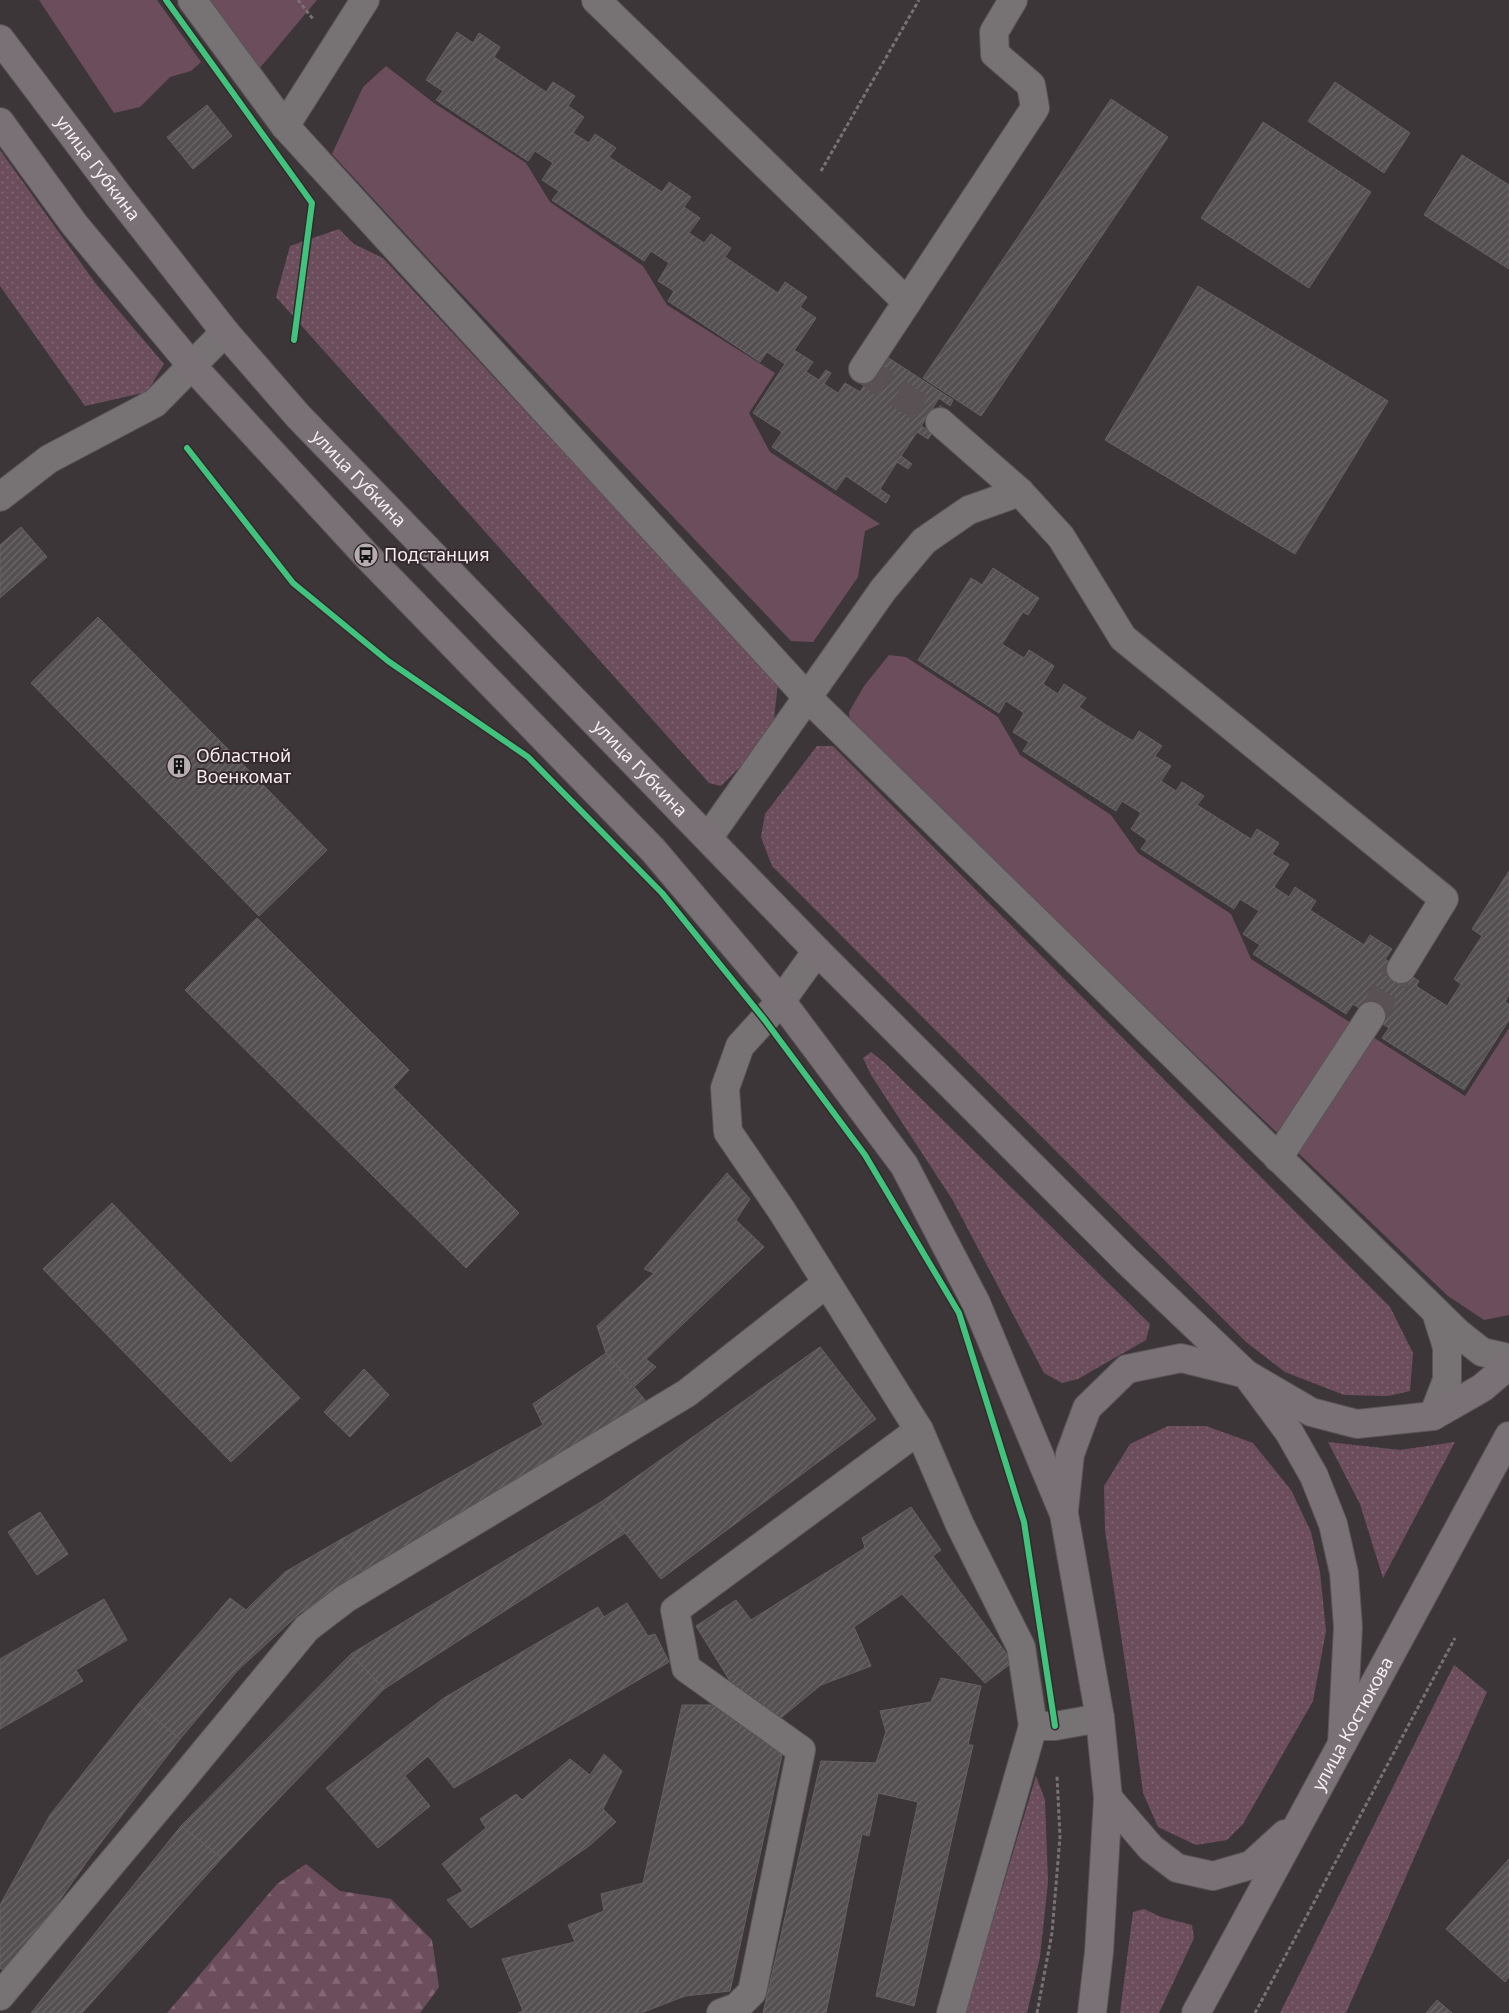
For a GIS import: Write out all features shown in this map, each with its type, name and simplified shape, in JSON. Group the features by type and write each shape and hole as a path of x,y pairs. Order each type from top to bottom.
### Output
{"main road":[{"name":"улица Губкина","path":"0,39 117,194 225,332 305,423 817,951 1126,1260 1246,1374"},
{"path":"0,122 74,224 192,366 366,554 653,850 781,1002 904,1165 976,1303 1064,1514 1100,1718 1108,1798 1099,1952 1092,2013"},
{"path":"1064,1514 1070,1454 1087,1408 1127,1369 1181,1358 1246,1374 1311,1412 1357,1424 1433,1416 1482,1388 1509,1365"},
{"path":"1246,1374 1289,1432 1314,1476 1333,1524 1344,1573 1348,1627 1342,1744"},
{"name":"улица Костюкова","path":"1196,2013 1509,1436"},
{"path":"1108,1798 1150,1848 1177,1868 1213,1876 1251,1865 1299,1821"}],"lane":[{"path":"192,0 285,126 807,697 1458,1333 1482,1352 1509,1358"},
{"path":"285,126 365,0"},
{"path":"596,0 908,302"},
{"path":"863,369 1035,108 1031,85 995,54 994,32 1013,0"},
{"path":"0,497 49,459 155,403 225,332"},
{"path":"940,422 1020,492 1061,537 1123,638 1444,899 1401,969"},
{"path":"708,838 883,590 924,541 969,510 1020,492"},
{"path":"817,951 781,1002 740,1046 725,1088 728,1132 828,1283 919,1430 960,1525 1021,1647 1044,1726 951,2013"},
{"path":"1278,1158 1371,1016"},
{"path":"0,1996 307,1628 345,1599 687,1393 828,1283"},
{"path":"1433,1416 1447,1380 1446,1347 1436,1310"},
{"path":"721,2013 737,2007 752,1992 801,1750 686,1668 675,1610 919,1430"},
{"path":"1044,1726 1100,1718"}],"path":[{"path":"804,200 919,0"},
{"path":"1255,2013 1454,1638"},
{"path":"1037,2013 1052,1933 1060,1837 1044,1726"}],"green space":[{"path":"39,0 157,0 201,62 191,71 170,77 140,107 114,113"},
{"path":"209,0 317,0 259,69"},
{"path":"386,66 434,103 526,163 550,202 643,266 667,305 775,373 749,413 770,452 880,524 865,531 858,577 813,642 791,641 435,266 332,154 363,87"},
{"path":"0,150 96,284 164,364 147,392 85,406 0,286"},
{"path":"339,229 354,244 383,258 778,683 774,719 750,757 721,786 709,783 276,297 290,246"},
{"path":"889,655 906,657 998,717 1020,755 1111,815 1138,853 1231,914 1251,959 1465,1096 1509,1028 1509,1315 1484,1320 1448,1296 850,725 849,712 864,686"},
{"path":"817,746 833,746 1390,1307 1413,1353 1410,1391 1388,1396 1344,1395 1285,1372 1246,1342 772,866 761,837 765,814"},
{"path":"871,1052 885,1063 1150,1324 1146,1340 1078,1379 1062,1383 1044,1373 952,1199 871,1075 863,1058"},
{"path":"1168,1426 1206,1426 1253,1443 1291,1490 1311,1532 1320,1572 1326,1631 1313,1701 1243,1824 1227,1840 1196,1845 1158,1827 1143,1793 1105,1530 1104,1486 1130,1444"},
{"path":"1328,1442 1400,1450 1455,1442 1383,1578 1360,1504"},
{"path":"1454,1665 1487,1692 1346,2013 1280,2013"},
{"path":"1036,1776 1045,1800 1048,1882 1040,1957 1027,2013 965,2013"},
{"path":"306,1864 340,1891 391,1899 432,1940 439,1987 420,2013 167,2013 277,1884"},
{"path":"1144,1909 1161,1917 1192,1925 1194,1938 1159,2013 1120,2013 1133,1912"}],"building":[{"path":"457,32 473,43 479,33 500,47 494,57 546,92 553,82 575,96 568,106 584,117 573,133 589,143 595,134 616,148 609,157 662,192 669,182 691,197 684,207 700,218 689,233 704,243 711,234 731,248 725,257 778,293 785,282 807,297 800,307 816,318 785,364 767,352 760,362 668,301 674,291 658,281 669,263 651,251 644,261 552,200 559,191 542,180 553,163 535,151 528,161 436,100 443,91 426,80"},
{"path":"1335,82 1410,133 1384,173 1308,121"},
{"path":"1111,99 1168,137 981,416 923,378"},
{"path":"207,105 232,136 193,169 167,137"},
{"path":"1263,122 1371,192 1309,288 1201,218"},
{"path":"1462,155 1509,185 1509,269 1424,215"},
{"path":"1198,286 1388,401 1295,554 1105,440"},
{"path":"794,350 813,362 806,372 819,380 826,370 831,373 824,384 838,393 845,383 860,392 884,355 953,400 950,406 939,398 921,426 932,433 928,439 917,432 901,456 912,464 908,469 897,462 880,489 890,496 886,503 846,476 836,490 772,447 782,432 753,413"},
{"path":"21,527 47,557 0,598 0,545"},
{"path":"993,568 1039,598 1028,615 1023,612 1002,644 1024,658 1029,650 1054,666 1043,684 1058,694 1064,684 1086,698 1079,707 1106,725 1133,741 1139,731 1162,746 1155,756 1171,766 1161,781 1176,791 1182,782 1204,796 1197,805 1251,839 1257,829 1279,843 1272,854 1289,864 1274,887 1289,897 1295,887 1316,901 1310,910 1364,945 1370,935 1392,949 1385,959 1419,981 1416,986 1447,1006 1461,984 1454,979 1482,936 1472,929 1509,871 1509,995 1505,1002 1509,1004 1509,1020 1464,1090 1382,1038 1389,1028 1353,1004 1346,1014 1253,954 1260,945 1243,934 1259,911 1240,899 1234,909 1141,849 1147,840 1131,829 1141,813 1122,801 1116,811 1023,751 1029,742 1013,732 1024,713 1006,701 999,713 918,660 971,578 982,585"},
{"name":"Областной Военкомат","path":"98,617 327,850 259,916 31,683"},
{"path":"257,918 409,1070 393,1087 519,1213 466,1268 185,990"},
{"path":"727,1173 750,1199 736,1220 764,1247 646,1359 656,1367 635,1386 606,1353 597,1326 654,1273 644,1269"},
{"path":"112,1203 300,1398 231,1462 43,1269"},
{"path":"820,1347 876,1419 661,1579 601,1502"},
{"path":"606,1353 645,1400 505,1493 363,1572 340,1540 543,1425 533,1404"},
{"path":"364,1369 389,1395 350,1437 324,1412"},
{"path":"601,1502 625,1533 384,1689 351,1654"},
{"path":"911,1507 941,1550 933,1556 1013,1662 985,1683 902,1594 854,1627 871,1666 821,1685 777,1721 735,1689 696,1626 736,1600 751,1620 865,1548 862,1538"},
{"path":"40,1512 68,1554 37,1575 8,1532"},
{"path":"340,1540 363,1572 300,1613 238,1670 180,1739 138,1704 230,1598 246,1610 285,1572"},
{"path":"104,1599 127,1640 76,1670 83,1681 0,1729 0,1659"},
{"path":"627,1603 648,1636 655,1634 669,1662 454,1788 428,1756 405,1776 430,1806 378,1848 326,1788 444,1698 598,1607 604,1617"},
{"path":"351,1654 384,1689 222,1858 181,1826"},
{"path":"941,1678 981,1686 968,1745 973,1745 914,2006 876,1996 918,1802 878,1793 869,1836 862,1834 826,2013 763,2013 821,1761 876,1763 886,1732 880,1711 931,1702"},
{"path":"138,1704 180,1739 93,1853 8,1973 0,1968 0,1905 50,1815"},
{"path":"682,1705 722,1705 782,1755 730,1991 685,1996 641,2013 518,2013 523,2011 502,1959 575,1942 568,1925 604,1911 601,1894 643,1883"},
{"path":"604,1754 622,1771 603,1809 616,1822 589,1846 471,1928 447,1900 463,1891 442,1864 486,1828 480,1819 516,1794 522,1800 570,1759 590,1775"},
{"path":"181,1826 222,1858 82,2013 31,2013"},
{"path":"1509,1859 1509,1977 1505,1982 1446,1929"},
{"path":"1437,2000 1452,2013 1426,2013"}],"tunnel":[{"path":"863,369 940,422"},
{"path":"1371,1016 1401,969"}],"cycle path":[{"path":"166,0 312,203 294,340"},
{"path":"187,448 293,583 388,661 528,757 662,893 764,1019 865,1155 959,1313 1024,1522 1055,1726"}],"place":[{"name":"Подстанция","path":"366,555"},
{"name":"Областной Военкомат","path":"179,766"}]}
